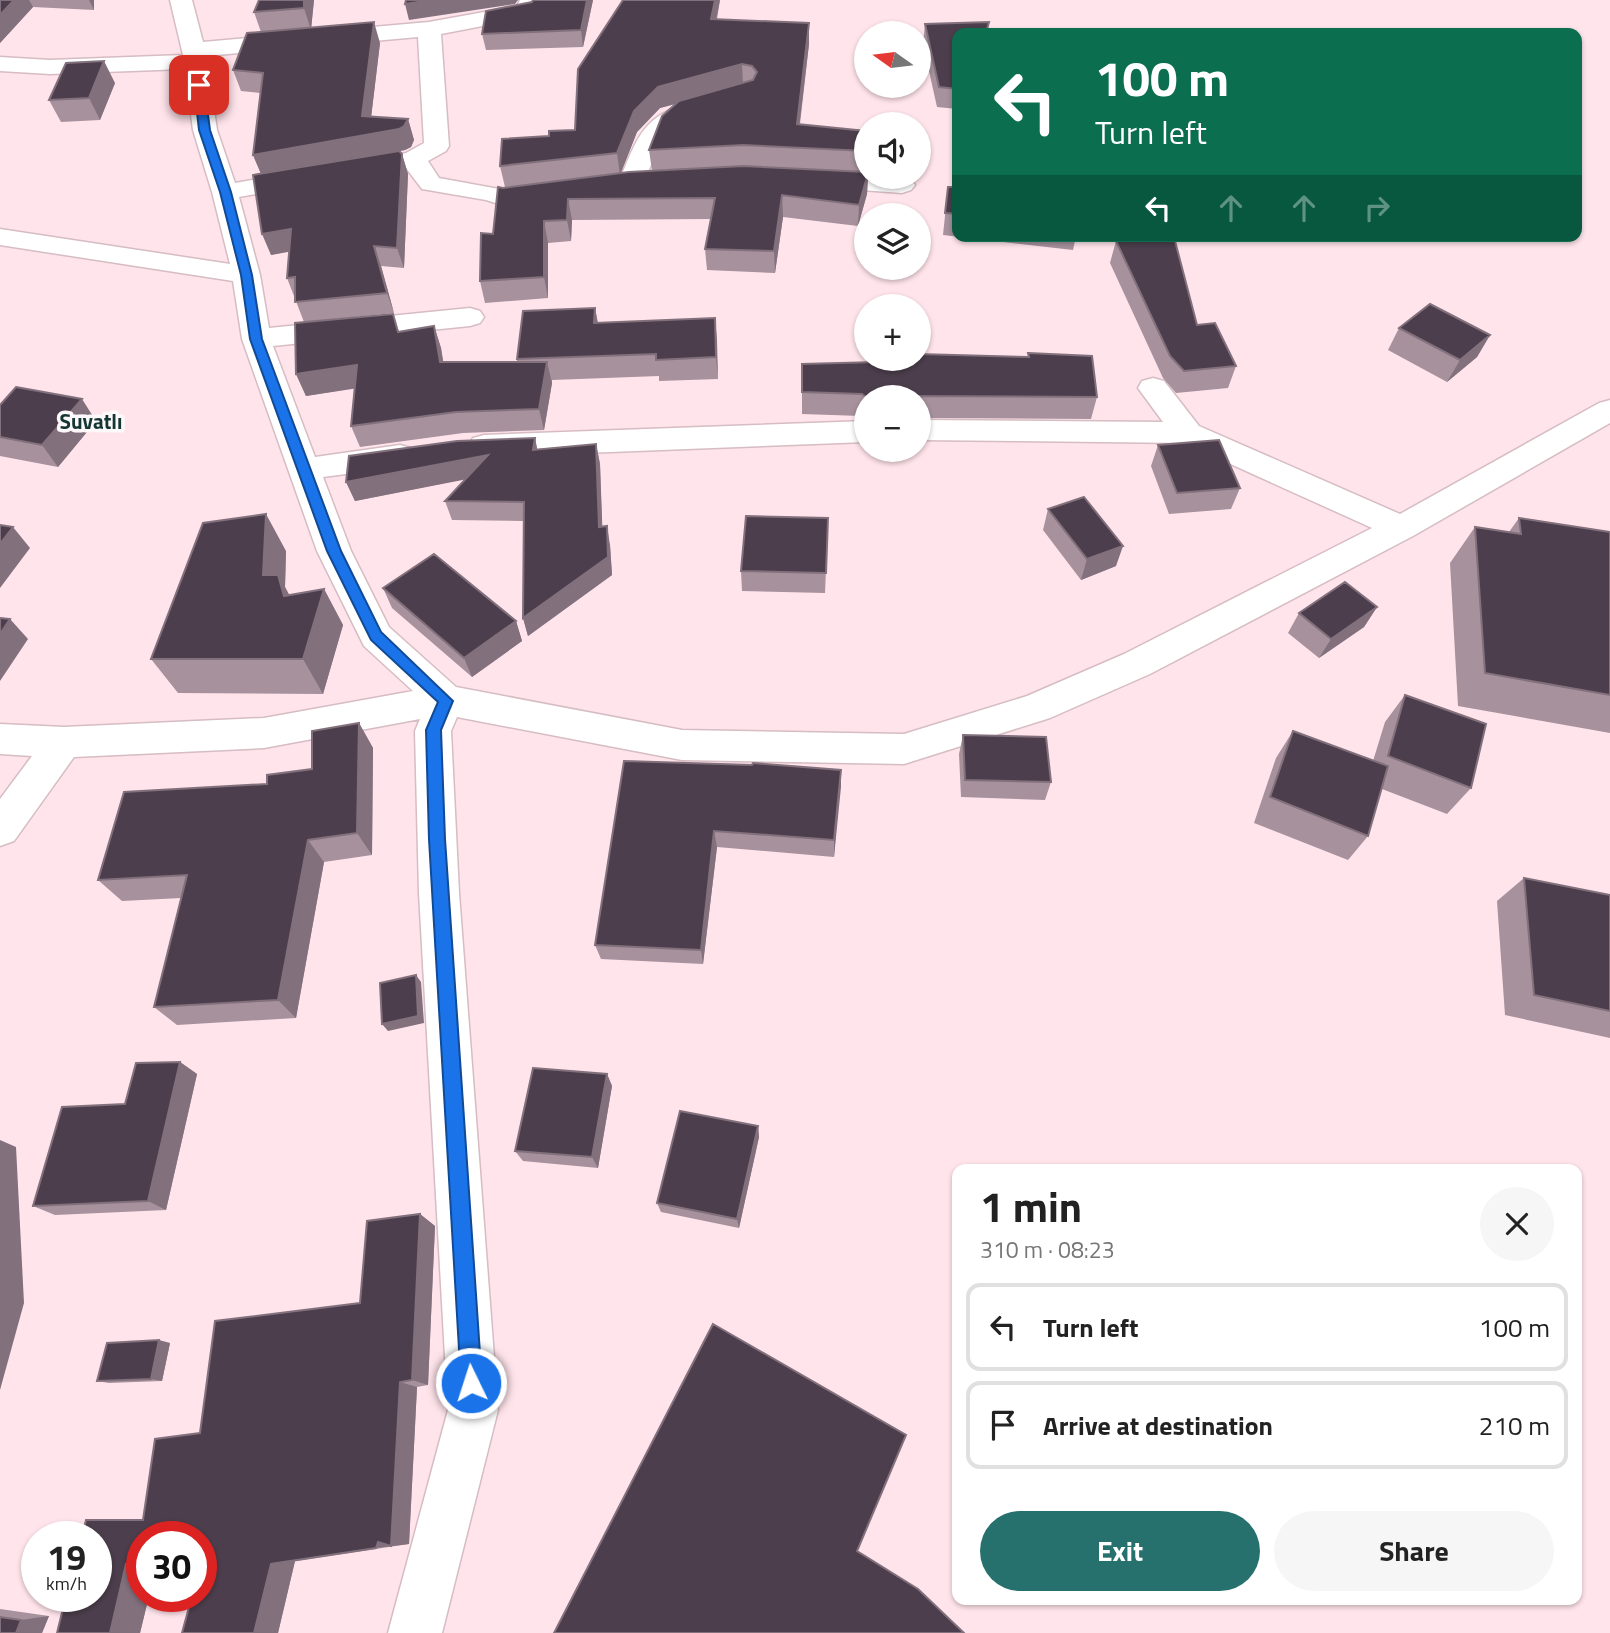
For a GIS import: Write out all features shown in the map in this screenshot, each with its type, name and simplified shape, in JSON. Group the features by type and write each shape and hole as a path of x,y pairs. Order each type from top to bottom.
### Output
{"street":[{"path":"181,0 195,56 205,130 225,192 246,275 256,339 334,551 376,636 446,701"},
{"path":"0,64 50,67 195,56 429,29 526,11 531,0"},
{"path":"225,192 413,159 437,146 429,29"},
{"path":"631,184 651,133 671,115 732,98"},
{"path":"413,159 430,184 490,193 508,200 570,191"},
{"path":"797,180 854,183"},
{"path":"0,237 246,275"},
{"path":"256,339 470,317"},
{"path":"1153,388 1188,433"},
{"path":"0,739 64,742 264,733 446,701 682,745 904,749 1037,708 1137,664 1401,528 1610,410"},
{"path":"931,430 1188,433 1401,528"},
{"path":"304,469 436,451 854,432"},
{"path":"415,1633 473,1410 439,880 433,730 446,701"},
{"path":"0,829 64,742"}],"building":[{"path":"0,0 14,0 0,15"},
{"path":"259,0 304,0 304,8 254,12"},
{"path":"406,0 431,0 405,4"},
{"path":"533,0 587,0 581,30 482,34 486,11"},
{"path":"623,0 715,0 711,19 809,23 797,124 854,130 854,150 743,145 649,150 662,116 679,101 753,80 757,72 752,66 742,64 658,87 634,111 617,153 500,166 502,139 549,136 549,131 575,130 578,69"},
{"path":"374,22 362,116 408,119 404,126 253,155 263,73 233,70 247,33"},
{"path":"989,22 987,28 952,28 952,88 939,87 931,51 931,24"},
{"path":"104,61 89,98 49,100 66,63"},
{"path":"399,151 402,154 397,248 374,246 387,293 295,302 295,277 287,278 291,229 262,234 253,175"},
{"path":"743,166 854,171 854,189 864,189 860,203 854,204 782,195 774,251 705,249 715,198 568,199 567,220 544,221 544,277 480,281 481,233 493,234 498,187 629,172"},
{"path":"948,187 952,187 952,214 945,213"},
{"path":"1116,242 1175,242 1197,325 1215,323 1236,366 1184,371 1170,356"},
{"path":"1430,304 1490,335 1460,360 1399,328"},
{"path":"595,308 594,323 715,318 716,357 656,360 656,354 517,359 523,311"},
{"path":"393,314 398,332 434,326 440,362 547,362 539,409 456,412 351,426 357,365 296,374 295,323"},
{"path":"1028,353 1092,356 1097,397 931,396 931,385 854,385 854,394 802,392 802,364 854,363 854,371 931,371 931,354 1029,357"},
{"path":"16,387 82,399 42,445 0,437 0,405"},
{"path":"535,438 533,450 596,444 599,527 607,526 608,557 523,618 524,502 445,501 488,455 346,482 349,456 457,441"},
{"path":"1219,440 1240,488 1177,493 1158,445"},
{"path":"1084,497 1123,546 1087,559 1048,509"},
{"path":"266,514 263,575 278,575 284,596 324,589 303,659 151,659 203,523"},
{"path":"746,516 828,518 826,573 741,571"},
{"path":"1519,518 1610,532 1610,695 1485,673 1475,527 1521,534"},
{"path":"0,525 13,527 0,544"},
{"path":"434,554 516,621 464,658 383,588"},
{"path":"1345,582 1377,607 1331,639 1299,613"},
{"path":"0,618 10,619 0,634"},
{"path":"1405,695 1486,724 1471,788 1388,756"},
{"path":"359,723 357,833 308,840 278,1000 154,1007 187,875 98,880 124,792 267,784 267,775 312,769 312,731"},
{"path":"1293,731 1388,766 1368,836 1270,797"},
{"path":"963,735 1046,737 1051,782 965,780"},
{"path":"624,761 753,763 841,770 834,840 714,831 701,950 595,945"},
{"path":"1524,878 1610,895 1610,1011 1534,995"},
{"path":"416,975 418,1016 382,1024 380,983"},
{"path":"180,1062 148,1201 33,1206 62,1107 125,1104 136,1063"},
{"path":"533,1068 607,1074 592,1157 515,1151"},
{"path":"680,1111 758,1126 737,1219 657,1203"},
{"path":"420,1214 412,1380 400,1382 391,1546 378,1542 376,1548 271,1564 254,1633 182,1633 188,1612 217,1612 217,1521 126,1521 126,1564 110,1633 57,1633 62,1612 112,1612 112,1521 86,1520 143,1520 155,1439 200,1433 215,1321 360,1303 367,1221"},
{"path":"713,1324 906,1435 857,1551 918,1589 964,1633 554,1633"},
{"path":"159,1340 151,1379 97,1381 107,1343"},
{"path":"0,1617 21,1620 16,1633 0,1633"}],"district":[{"name":"Suvatlı","path":"91,422"}],"route":[{"path":"199,85 205,130 225,192 246,275 256,339 334,551 376,636 446,701 433,730 439,893 471,1383"}]}
